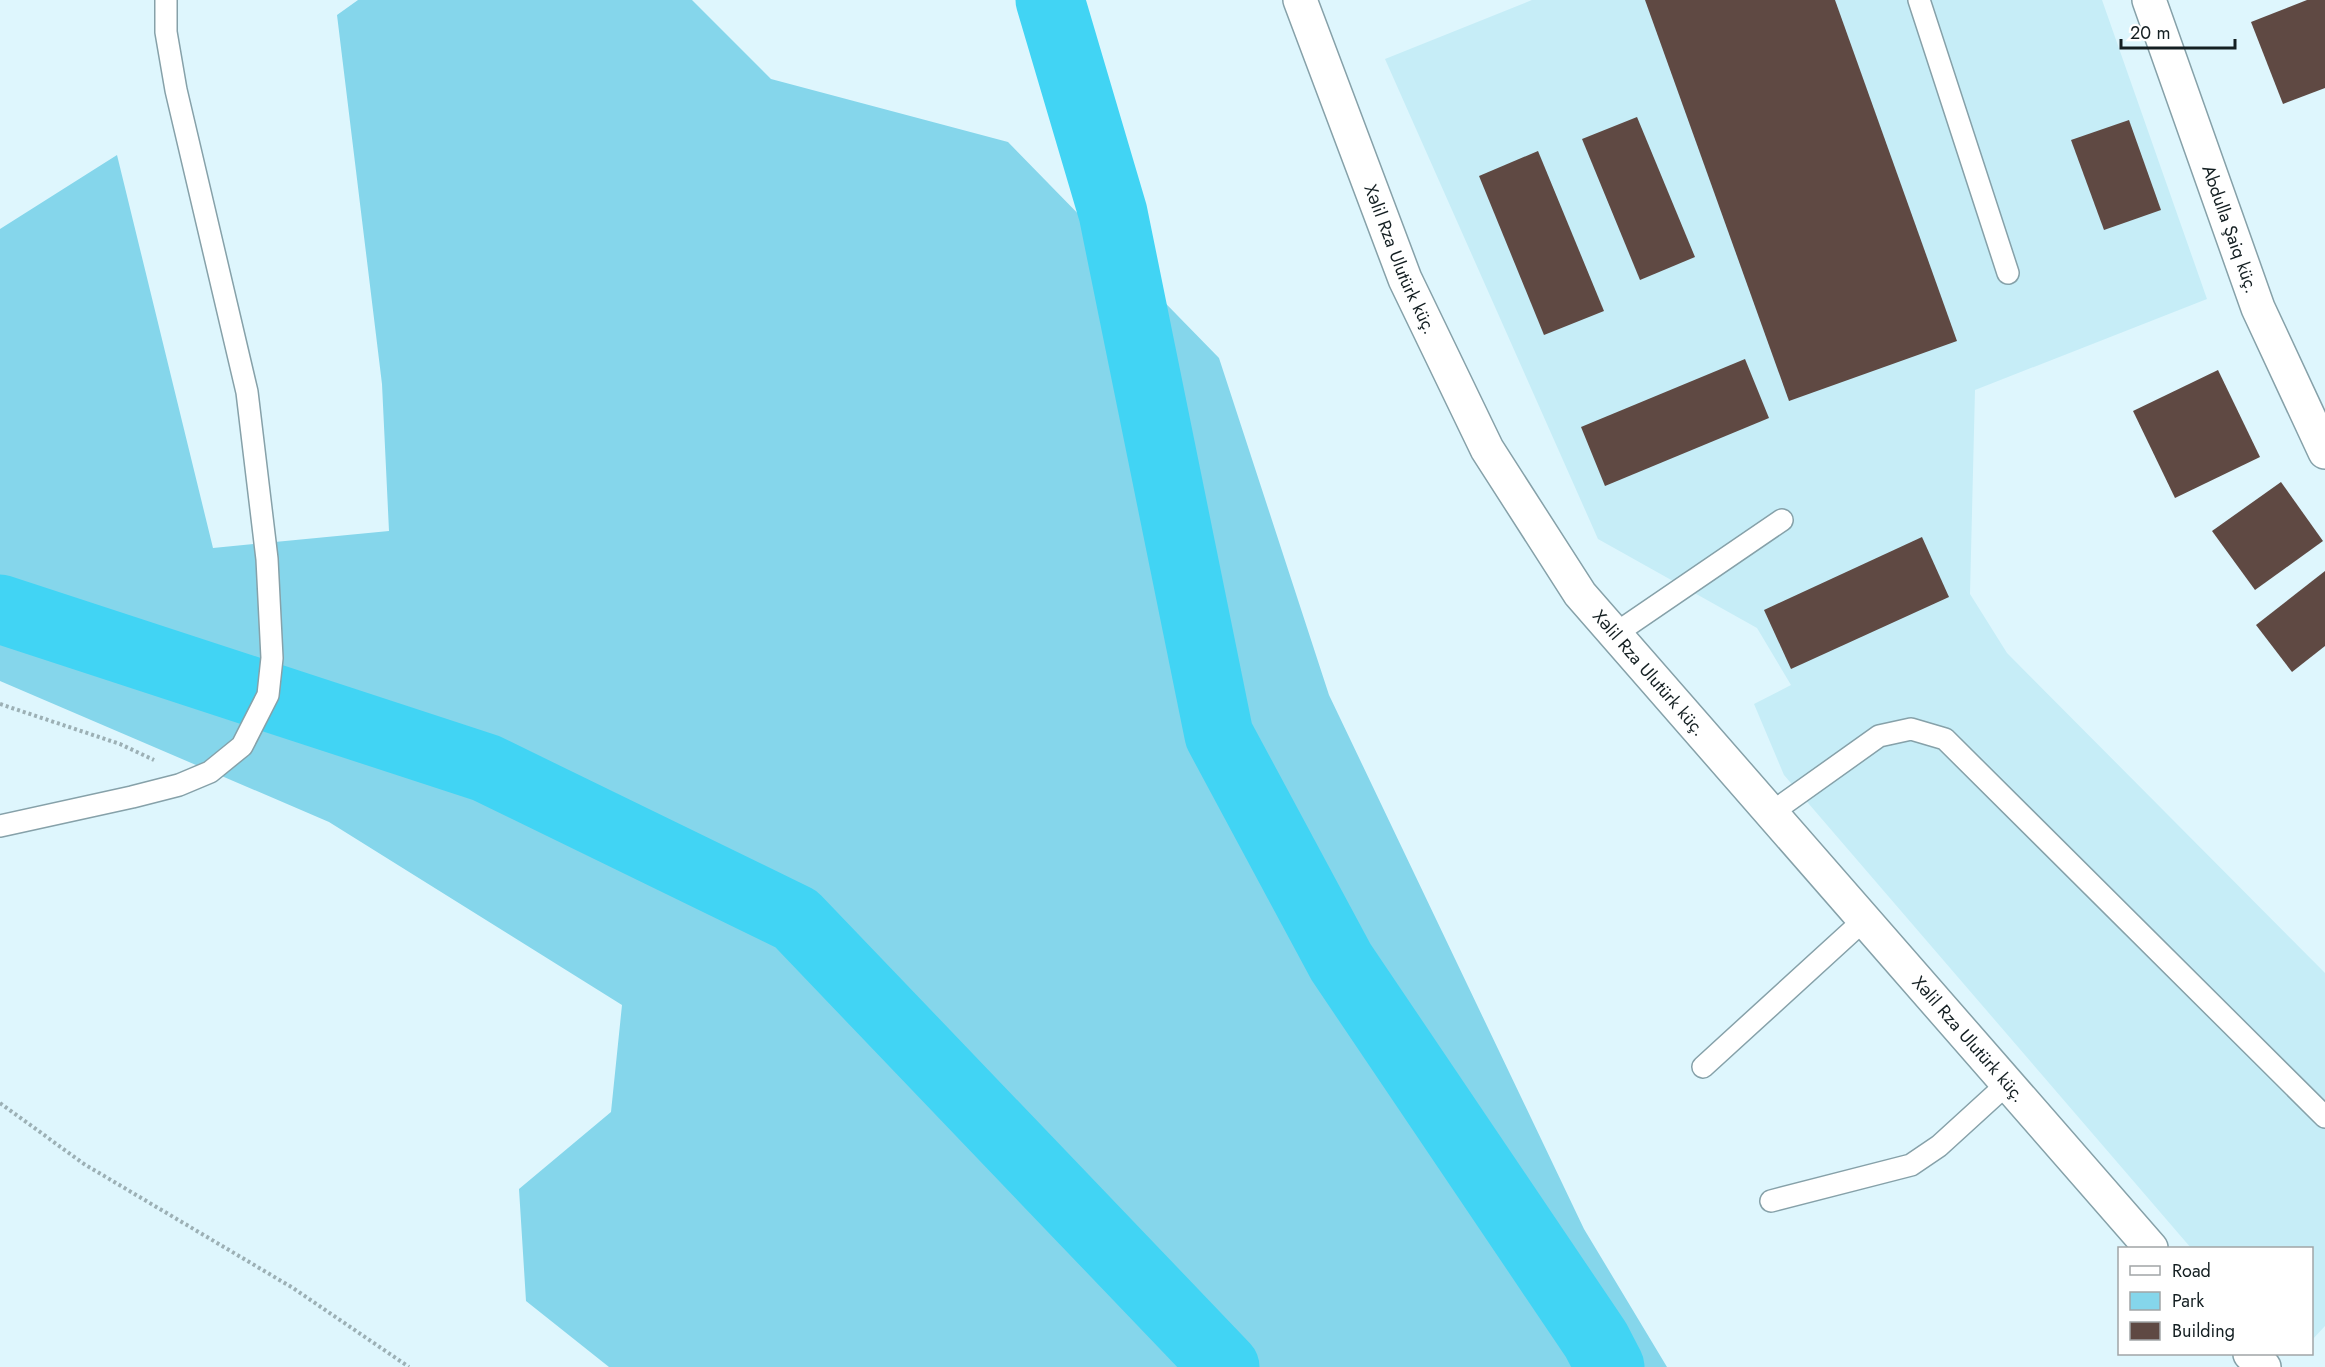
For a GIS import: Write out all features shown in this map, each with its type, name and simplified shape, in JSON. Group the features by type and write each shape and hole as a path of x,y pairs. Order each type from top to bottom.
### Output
{"street":[{"name":"Xəlil Rza Ulutürk küç.","path":"1300,0 1405,279 1487,449 1580,594 2150,1247"},
{"name":"Abdulla Şaiq küç.","path":"2149,0 2258,308 2325,452"},
{"path":"2252,1355 2264,1367"}],"lane":[{"path":"0,826 132,797 179,784 210,772 242,746 268,695 272,658 267,560 247,392 176,90 166,32 166,0"},
{"path":"1919,0 2008,273"},
{"path":"1615,634 1782,520"},
{"path":"1771,813 1879,736 1911,729 1945,739 2325,1117"},
{"path":"1703,1067 1864,920"},
{"path":"1771,1201 1911,1165 1939,1146 2007,1084"}],"path":[{"path":"0,704 120,744 155,761 179,784"},
{"path":"0,1103 84,1164 293,1288 409,1367"}],"shaded area":[{"path":"1532,0 2102,0 2207,299 1975,390 1970,594 2007,653 2325,973 2325,1326 2313,1339 2313,1247 2190,1247 1784,775 1754,704 1791,685 1757,628 1598,539 1385,59"}],"green space":[{"path":"358,0 692,0 771,79 1008,142 1219,358 1329,695 1584,1229 1667,1367 609,1367 526,1301 519,1189 611,1112 622,1005 329,822 0,681 0,229 117,155 213,548 389,531 382,384 337,15"}],"building":[{"path":"1645,0 1835,0 1957,341 1789,401"},
{"path":"2307,0 2325,0 2325,88 2283,104 2251,22"},
{"path":"1637,117 1695,257 1640,280 1582,139"},
{"path":"2129,120 2161,210 2104,230 2071,140"},
{"path":"1538,151 1604,311 1544,335 1479,176"},
{"path":"1745,359 1769,418 1605,486 1581,427"},
{"path":"2218,370 2260,457 2175,498 2133,411"},
{"path":"2281,482 2323,541 2255,590 2212,531"},
{"path":"1922,537 1949,597 1791,669 1764,610"},
{"path":"2325,571 2325,646 2292,672 2256,625"}],"waterway":[{"path":"1050,0 1113,213 1219,735 1341,962 1596,1340 1610,1367"},
{"path":"0,609 486,768 796,919 1225,1367"}]}
